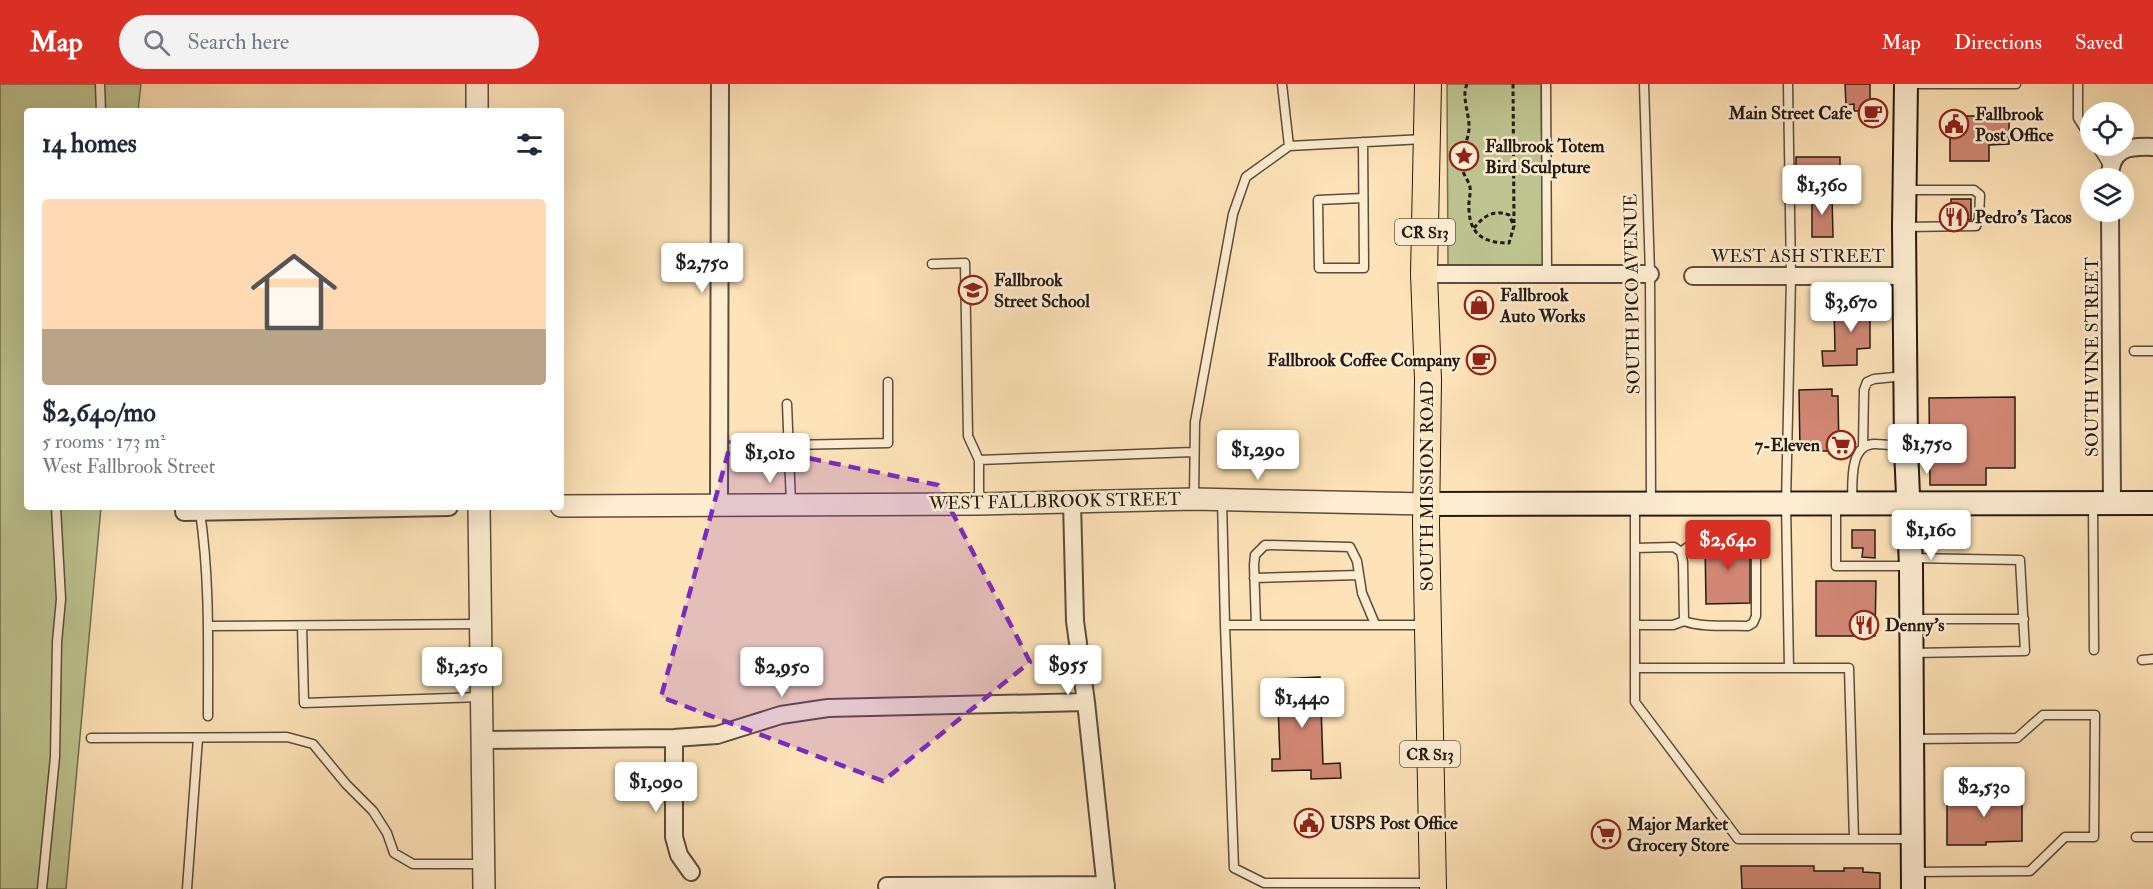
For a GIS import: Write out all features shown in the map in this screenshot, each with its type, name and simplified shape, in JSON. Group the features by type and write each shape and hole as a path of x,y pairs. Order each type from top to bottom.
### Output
{"main road":[{"name":"SOUTH MISSION ROAD","path":"1428,84 1424,274 1428,380 1426,504 1433,886"},
{"path":"1906,84 1903,190 1906,448 1911,562 1913,880"},
{"name":"WEST FALLBROOK STREET","path":"1426,504 2153,503"}],"street":[{"path":"477,84 477,108"},
{"path":"719,504 720,84"},
{"path":"2112,168 2120,152 2133,146 2153,147"},
{"name":"SOUTH VINE STREET","path":"2102,503 2110,222"},
{"path":"1424,274 1650,274"},
{"name":"WEST ASH STREET","path":"1693,276 1904,276"},
{"name":"WEST FALLBROOK STREET","path":"564,506 979,504 1194,499 1426,504"},
{"path":"887,886 1106,887 1075,621 1072,502"},
{"path":"480,510 484,889"},
{"path":"482,740 674,738 717,735 781,715 828,708 1086,702"},
{"path":"674,738 674,837 679,855 691,872"}],"lane":[{"path":"100,84 101,108"},
{"path":"1282,84 1289,146"},
{"path":"1546,84 1547,274"},
{"name":"SOUTH PICO AVENUE","path":"1644,84 1650,274 1643,504 1635,548 1635,702 1737,839 1854,839"},
{"path":"1788,84 1791,277 1786,504 1789,668"},
{"path":"1906,84 2016,84"},
{"path":"2078,84 2078,118 2080,121"},
{"path":"1194,499 1195,422 1233,214 1246,177 1289,146 1427,139"},
{"path":"1363,142 1364,268 1319,268 1318,200 1363,198"},
{"path":"1903,190 1974,190 1980,195 1979,219 1976,226 1904,227"},
{"path":"932,264 965,263 968,436 979,460 979,504"},
{"path":"2134,351 2153,351"},
{"path":"1863,447 1864,390 1867,382 1874,379 1905,376"},
{"path":"788,445 888,443 888,382"},
{"path":"787,404 791,504"},
{"path":"1906,448 1874,443 1863,447 1858,453 1844,504 1836,566 2020,560 2025,651 1911,653"},
{"path":"979,460 1193,452"},
{"path":"1222,500 1234,868 1264,883 1433,886"},
{"path":"2094,650 2102,503"},
{"path":"42,889 56,757 57,642 61,599 56,510"},
{"path":"187,510 204,541 208,626 208,716"},
{"path":"1635,625 1673,625 1684,621 1695,625 1748,626 1753,623 1756,616 1756,546 1753,537 1737,532 1711,532 1681,552"},
{"path":"1256,625 1255,555 1265,545 1350,547 1357,561 1362,593 1375,624"},
{"path":"1635,548 1674,547 1681,552 1684,621"},
{"path":"1254,578 1359,575"},
{"path":"1911,619 2024,619"},
{"path":"208,626 480,624"},
{"path":"1225,625 1428,625"},
{"path":"302,626 304,703 481,697"},
{"path":"2142,660 2153,659"},
{"path":"1635,668 1849,668 1854,839 1913,838"},
{"path":"1913,739 2017,738 2043,715 2095,715 2094,837 2065,837 2030,871 1913,880"},
{"path":"91,738 287,738 313,744 346,784 373,811 387,833 394,853 413,864 484,864"},
{"path":"187,889 198,738"},
{"path":"2136,837 2153,837"}],"path":[{"path":"1467,84 1465,96 1469,131 1462,153 1461,167 1470,186 1468,211 1480,237 1488,242 1509,243 1514,226 1513,84"},
{"path":"1474,228 1482,218 1501,212 1509,215 1514,226"}],"highlighted area":[{"path":"731,442 938,485 1030,662 883,781 661,697"}],"green space":[{"path":"0,84 141,84 138,108 24,108 24,510 101,510 66,889 0,889"},
{"path":"1447,84 1541,84 1543,265 1448,266"}],"building":[{"path":"1845,84 1870,84 1870,111 1854,111 1854,104 1846,105"},
{"path":"1950,116 2009,116 2009,144 1989,145 1989,161 1950,161"},
{"path":"1796,157 1840,157 1840,168 1796,169"},
{"path":"1812,195 1832,195 1833,237 1812,237"},
{"path":"1951,199 1971,199 1971,220 1951,220"},
{"path":"1879,303 1880,317 1870,317 1870,348 1857,349 1857,365 1823,366 1822,351 1835,351 1834,304"},
{"path":"1832,389 1832,396 1838,396 1839,451 1800,451 1799,390"},
{"path":"2015,397 2015,468 1986,468 1986,485 1930,485 1929,398"},
{"path":"1852,530 1875,530 1875,558 1862,557 1863,548 1852,548"},
{"path":"1716,538 1737,538 1747,542 1750,547 1750,603 1706,604 1705,542"},
{"path":"1816,581 1876,581 1875,636 1816,636"},
{"path":"1320,677 1323,764 1340,763 1341,778 1311,779 1311,770 1272,771 1272,759 1280,759 1277,679"},
{"path":"1947,792 2022,792 2022,841 1986,842 1986,845 1947,845"},
{"path":"1741,866 1814,866 1814,871 1844,871 1844,868 1863,868 1863,872 1880,873 1880,889 1742,889"}],"place":[{"name":"Main Street Cafe","path":"1873,113"},
{"name":"Fallbrook Post Office","path":"1954,124"},
{"name":"Fallbrook Totem Bird Sculpture","path":"1464,156"},
{"name":"Pedro's Tacos","path":"1954,217"},
{"name":"Fallbrook Street School","path":"973,290"},
{"name":"Fallbrook Auto Works","path":"1479,305"},
{"name":"Fallbrook Coffee Company","path":"1481,360"},
{"name":"7-Eleven","path":"1841,445"},
{"name":"Denny's","path":"1864,625"},
{"name":"USPS Post Office","path":"1309,823"},
{"name":"Major Market Grocery Store","path":"1606,834"}]}
